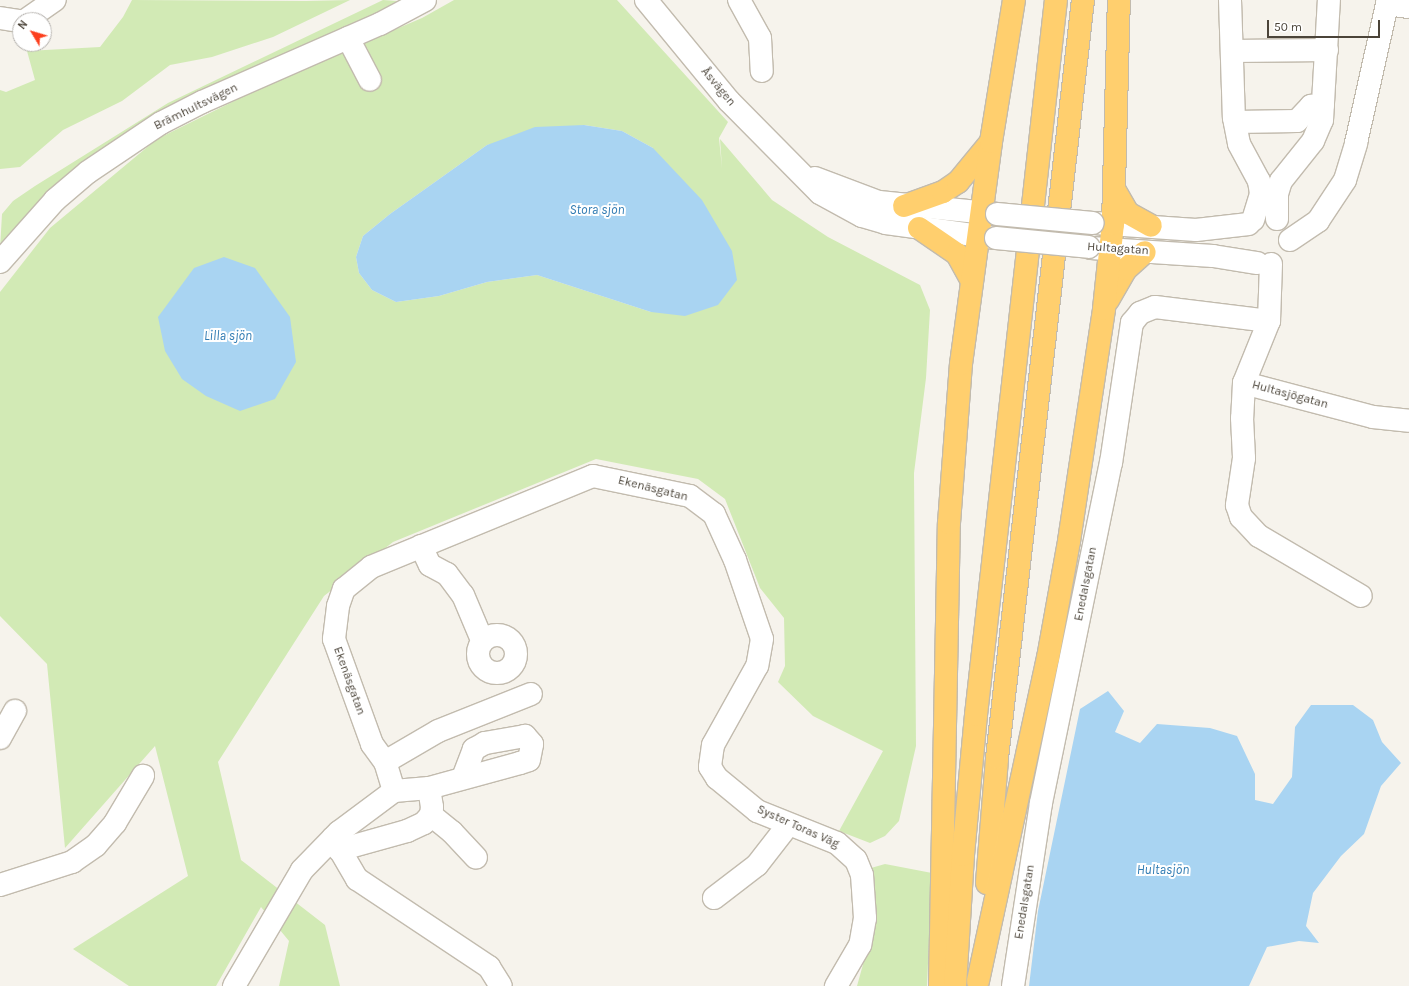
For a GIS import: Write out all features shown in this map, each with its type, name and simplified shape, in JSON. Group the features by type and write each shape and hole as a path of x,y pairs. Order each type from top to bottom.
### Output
{"highway":[{"path":"940,986 949,524 961,364 971,279 987,237 991,142 1014,0"},
{"path":"955,986 963,855 976,715 1056,0"},
{"path":"978,984 997,758 1083,0"},
{"path":"978,984 1051,642 1069,541 1104,309 1100,248 1103,223 1114,188 1118,0"},
{"path":"904,206 943,192 958,182 991,142"},
{"path":"1114,188 1128,213 1151,226"},
{"path":"919,228 957,254 971,279"},
{"path":"1104,309 1126,269 1145,252"}],"street":[{"path":"37,12 54,0"},
{"name":"Brämhultsvägen","path":"0,262 55,200 88,172 142,134 202,102 348,38 425,0"},
{"path":"739,0 760,38 762,71"},
{"path":"1230,0 1235,122 1239,144 1259,181 1269,194 1277,220 1288,232 1290,240 1286,255 1264,264 1250,259 1242,246 1242,238 1269,194 1282,181 1313,142 1322,120 1327,50 1327,3"},
{"path":"1290,240 1318,221 1345,180 1356,143 1387,2 1409,7"},
{"name":"Åsvägen","path":"647,4 729,101 820,193 839,205 862,216 919,228 987,237"},
{"path":"0,18 12,19"},
{"path":"348,38 370,80"},
{"path":"1232,51 1327,50"},
{"path":"1235,122 1297,121 1310,106 1323,105"},
{"name":"Åsvägen","path":"795,169 852,194 879,202 904,206 989,213"},
{"name":"Hultagatan","path":"989,213 1196,230 1251,222 1265,216 1277,220"},
{"name":"Hultagatan","path":"987,237 1145,252 1213,256 1264,264"},
{"name":"Hultasjögatan","path":"1264,264 1269,321 1244,383 1373,416 1409,420"},
{"name":"Enedalsgatan","path":"1014,986 1041,802 1111,463 1132,323 1140,313 1155,307 1269,321"},
{"path":"1244,383 1242,418 1244,458 1237,505 1241,517 1259,536 1361,596"},
{"name":"Ekenäsgatan","path":"394,791 385,762 372,744 337,648 335,622 344,589 356,577 371,567 593,476 690,496 714,514 735,560 762,639 757,666 713,746"},
{"path":"421,546 430,565 447,574 463,595 482,640"},
{"path":"385,762 438,731 531,694"},
{"path":"0,738 15,711"},
{"name":"Syster Toras Väg","path":"713,746 710,767 717,778 757,810 788,825 837,843 856,860 862,875 865,918 860,945 836,986"},
{"path":"0,884 72,862 96,846 115,823 143,776"},
{"path":"234,986 302,870 336,844 394,791 429,788 463,778"},
{"path":"336,844 407,831 424,823 430,815 432,807 429,788"},
{"path":"430,815 452,832 476,858"},
{"path":"714,898 758,865 788,825"},
{"path":"336,844 357,879 489,967 501,986"}],"green space":[{"path":"132,0 350,0 273,37 212,57 170,65 122,101 63,130 20,167 0,169 0,90 6,92 35,80 27,52 52,52 52,50 100,47 123,17"},
{"path":"383,0 397,1 380,13 202,91 0,249 2,214 13,201 35,186 168,103"},
{"path":"454,0 617,0 728,122 719,138 722,168 720,139 772,200 828,237 920,285 930,310 926,378 914,473 916,746 899,821 885,836 870,843 839,831 883,751 813,716 778,682 785,666 784,618 760,588 725,499 698,479 596,459 393,542 324,596 218,762 241,860 325,925 340,986 279,986 289,941 261,907 216,986 129,986 73,949 188,876 155,746 65,848 47,664 0,616 0,292 50,228 157,139 281,78 422,18","holes":["367,48 379,76 350,55","584,125 622,131 653,148 651,312 537,275 487,282 439,296 396,302 372,290 359,273 356,257 363,236 390,214 487,145"]},
{"path":"885,864 932,873 927,986 857,986 872,932 871,868"}],"water":[{"name":"Stora sjön","path":"584,125 622,131 653,148 702,200 732,251 737,280 718,305 685,316 651,312 537,275 487,282 439,296 396,302 372,290 359,273 356,257 363,236 390,214 487,145 535,127"},
{"name":"Lilla sjön","path":"224,257 255,268 290,317 296,362 275,399 240,411 206,396 182,379 165,351 158,317 194,268"},
{"name":"Hultasjön","path":"1108,691 1124,711 1115,732 1140,743 1157,724 1210,728 1237,736 1255,774 1255,800 1273,804 1292,777 1295,727 1311,705 1353,705 1373,720 1382,742 1401,763 1381,786 1364,834 1341,856 1313,893 1306,926 1319,943 1299,941 1267,947 1249,986 1029,986 1038,911 1080,709"}]}
